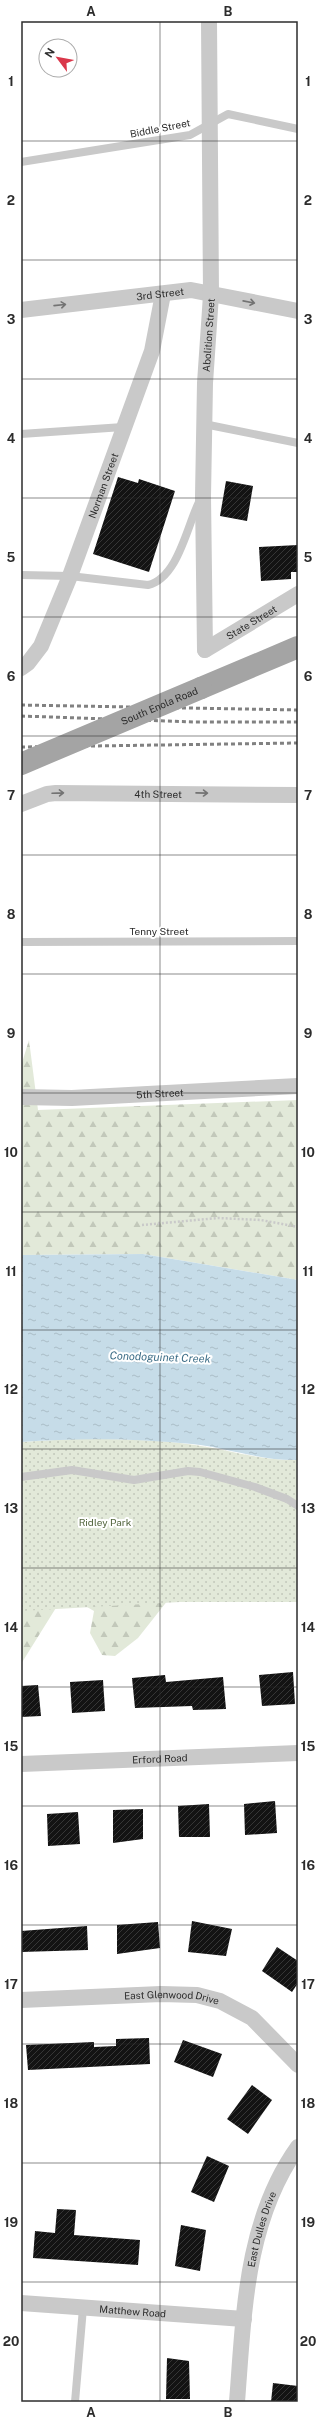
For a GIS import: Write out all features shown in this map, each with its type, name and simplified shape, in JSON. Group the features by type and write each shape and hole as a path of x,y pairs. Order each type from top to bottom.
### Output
{"main road":[{"name":"South Enola Road","path":"21,764 298,647"}],"street":[{"name":"Abolition Street","path":"205,650 203,496 204,424 211,295 209,21"},
{"name":"3rd Street","path":"21,310 191,290 298,311"},
{"name":"Norman Street","path":"21,668 28,663 41,646 70,576 123,427 152,351 163,294"},
{"name":"State Street","path":"205,650 298,594"},
{"name":"4th Street","path":"21,804 47,794 56,793 298,794"},
{"name":"5th Street","path":"21,1097 96,1097 298,1086"},
{"name":"Erford Road","path":"21,1764 298,1752"},
{"name":"East Glenwood Drive","path":"21,2000 161,1994 197,1995 220,2001 252,2018 298,2065"},
{"name":"East Dulles Drive","path":"237,2402 250,2270 260,2224 282,2169 298,2147"},
{"name":"Matthew Road","path":"21,2303 244,2319"}],"lane":[{"name":"Biddle Street","path":"21,162 190,135 228,114 298,129"},
{"path":"204,424 298,443"},
{"path":"21,434 123,427"},
{"path":"21,575 70,576 148,585 157,583 168,574 203,496"},
{"name":"Tenny Street","path":"21,942 298,941"},
{"path":"21,1477 72,1470 134,1480 188,1471 200,1472 254,1487 287,1499 298,1506"},
{"path":"75,2402 83,2308"}],"path":[{"path":"142,1225 218,1218 261,1220 298,1227"}],"green space":[{"path":"29,1040 38,1110 298,1100 298,1280 143,1254 21,1255 21,1066"},
{"name":"Ridley Park","path":"72,1439 149,1440 195,1445 272,1459 298,1460 298,1602 180,1602 21,1611 21,1442"},
{"path":"21,1556 172,1595 138,1638 115,1656 102,1655 90,1633 94,1611 80,1603 59,1603 21,1664"}],"water":[{"name":"Conodoguinet Creek","path":"143,1254 298,1280 298,1460 271,1458 192,1444 149,1441 85,1439 21,1442 21,1255"}],"building":[{"path":"118,477 138,483 139,479 175,491 149,572 93,554"},
{"path":"226,481 253,486 247,521 220,516"},
{"path":"298,545 298,572 291,572 291,579 261,581 259,547"},
{"path":"293,1672 295,1704 262,1706 259,1675"},
{"path":"165,1675 166,1682 223,1677 226,1709 193,1710 192,1706 135,1708 132,1678"},
{"path":"103,1680 105,1711 72,1713 70,1682"},
{"path":"38,1685 41,1716 21,1717 21,1686"},
{"path":"275,1801 277,1833 245,1835 244,1804"},
{"path":"209,1804 210,1837 179,1837 178,1806"},
{"path":"143,1809 143,1839 113,1843 113,1810"},
{"path":"78,1812 80,1844 48,1846 47,1814"},
{"path":"192,1921 232,1929 226,1956 188,1952"},
{"path":"158,1922 160,1948 117,1954 117,1925"},
{"path":"87,1926 88,1950 21,1952 21,1931"},
{"path":"277,1947 298,1961 298,1983 292,1992 262,1971"},
{"path":"149,2038 150,2064 28,2070 26,2045 94,2042 94,2047 116,2046 116,2039"},
{"path":"183,2040 222,2054 213,2077 174,2062"},
{"path":"252,2085 272,2100 248,2134 227,2119"},
{"path":"207,2156 229,2166 214,2202 191,2192"},
{"path":"57,2209 76,2210 74,2235 140,2240 138,2265 33,2258 35,2231 55,2233"},
{"path":"181,2225 206,2230 200,2271 175,2266"},
{"path":"167,2358 189,2361 190,2399 166,2399"},
{"path":"273,2383 298,2386 298,2402 271,2402"}],"railway":[{"path":"21,705 298,710"},
{"path":"21,716 194,722 298,722"},
{"path":"21,747 298,743"}]}
